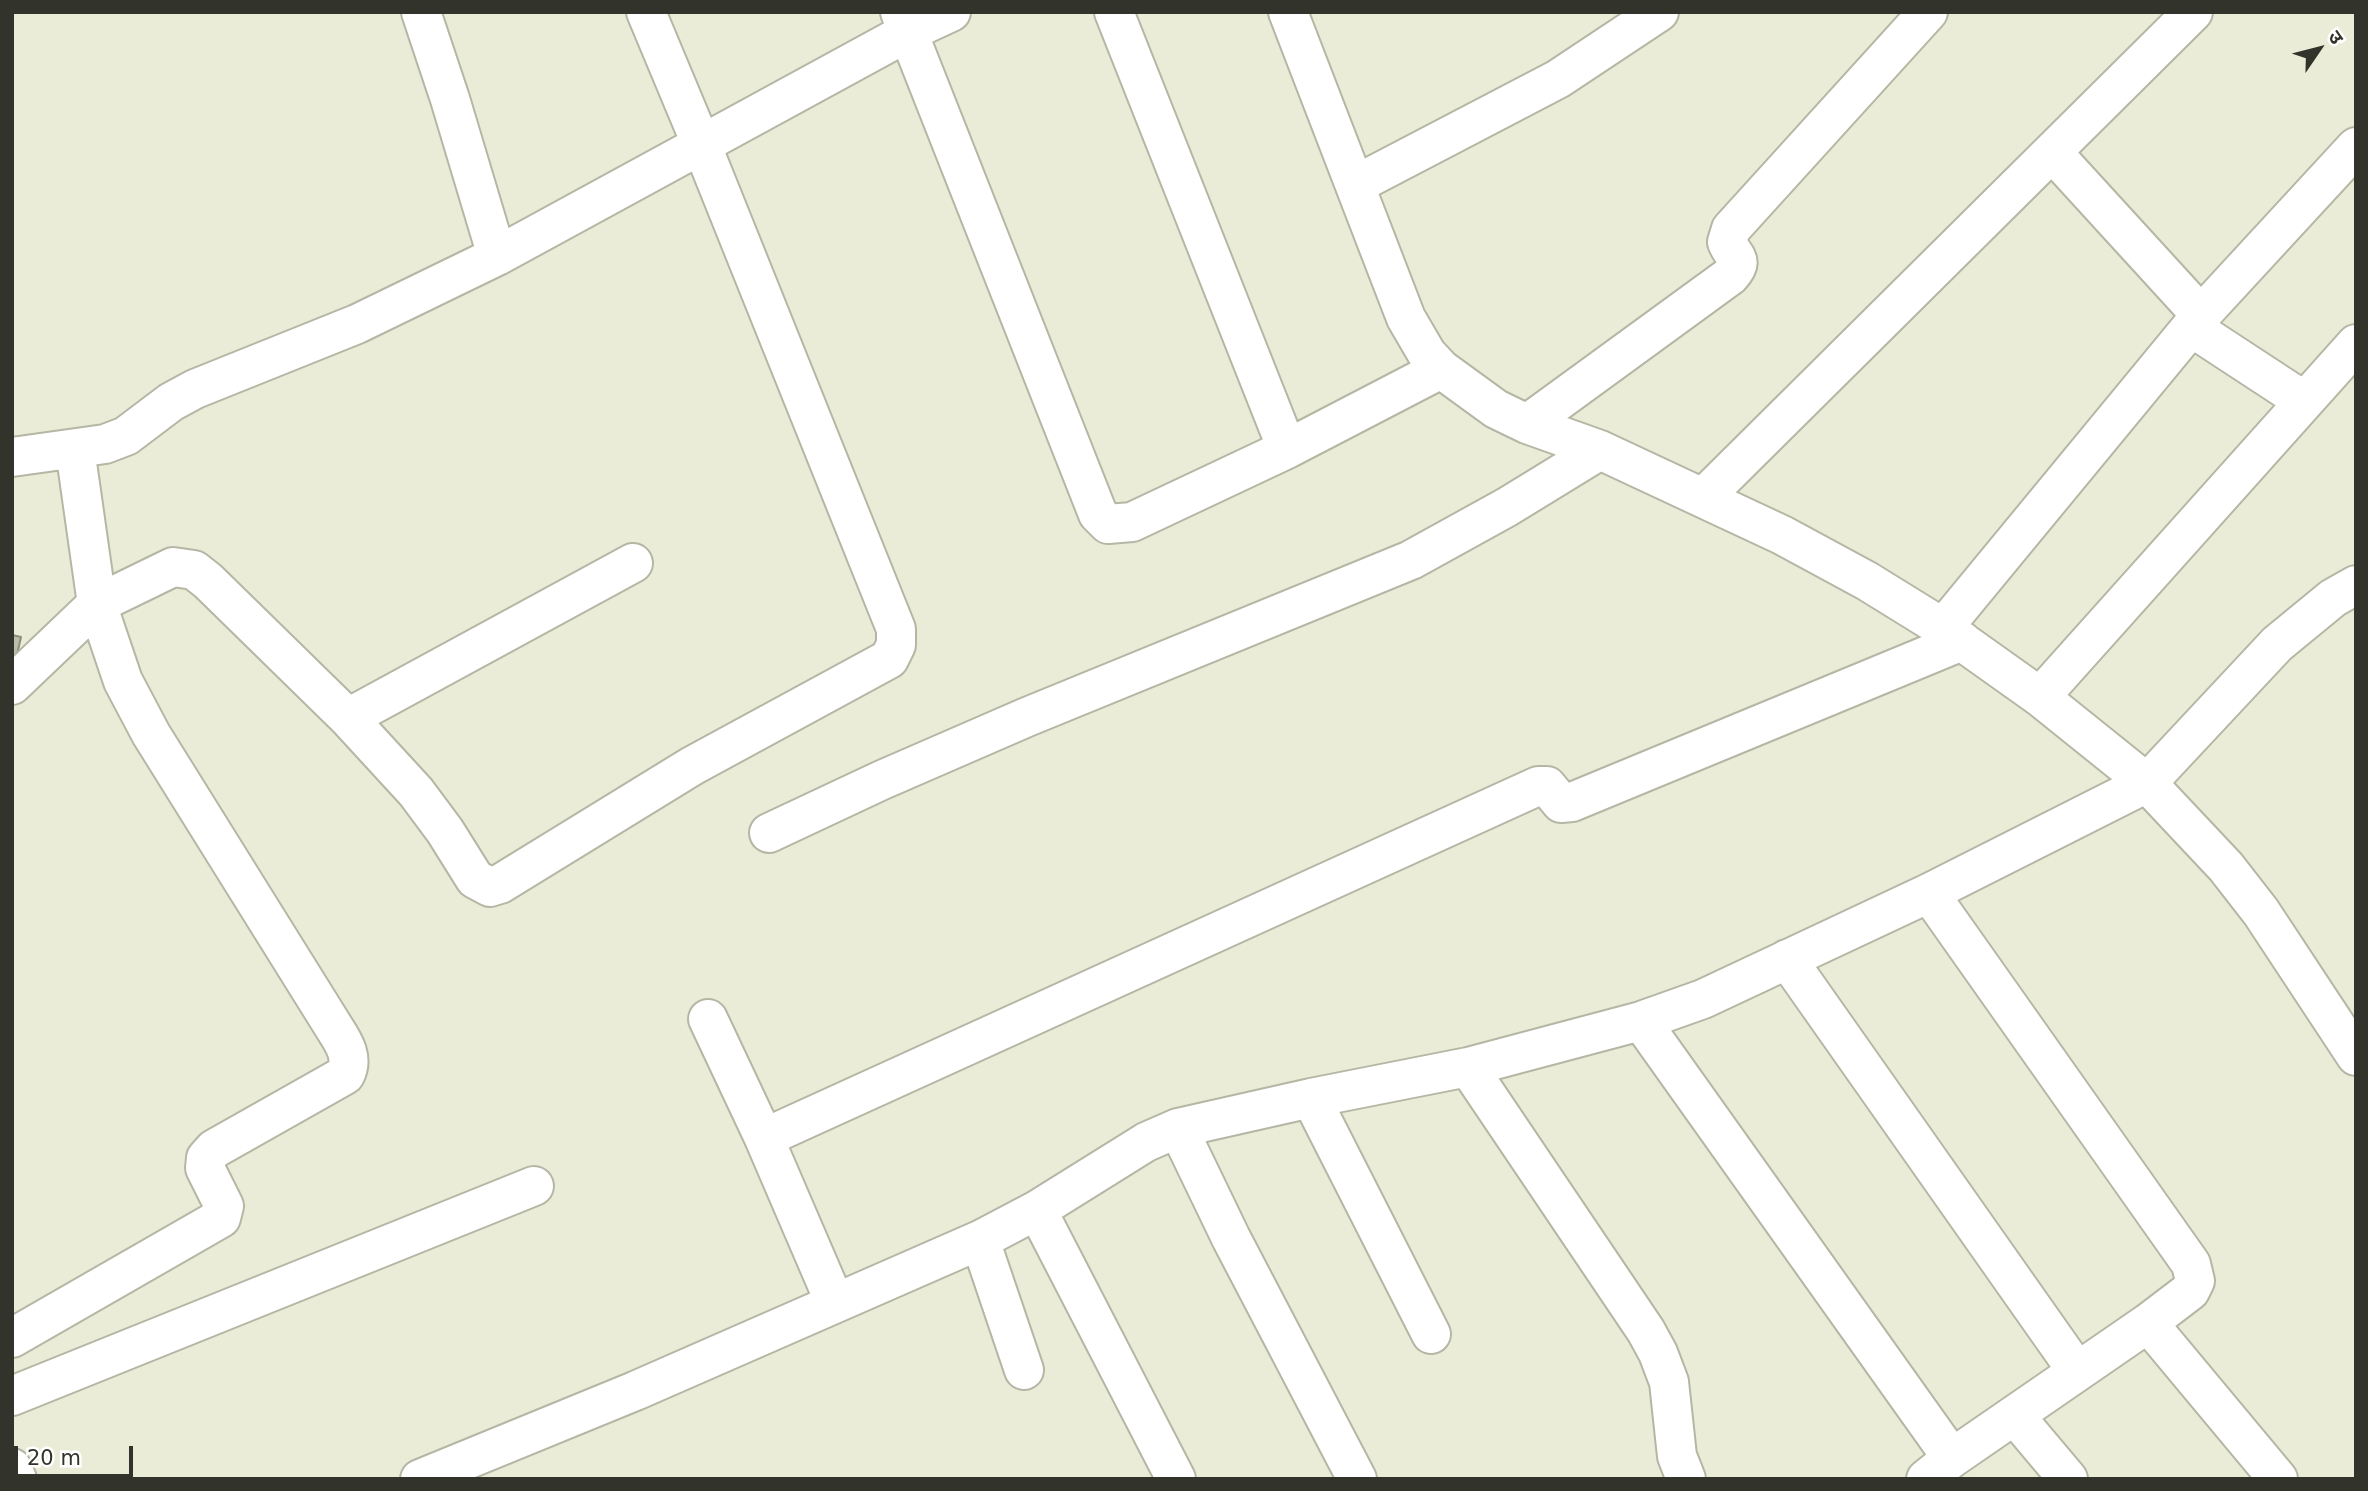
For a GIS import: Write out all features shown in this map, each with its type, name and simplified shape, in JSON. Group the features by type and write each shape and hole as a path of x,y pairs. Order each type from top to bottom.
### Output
{"street":[{"path":"421,12 497,256"},
{"path":"12,685 97,604 173,567 194,570 348,718 416,792 445,831 475,879 490,887 500,884 692,766 889,659 896,645 895,629 646,12"},
{"path":"12,457 105,444 126,436 171,402 195,389 357,324 497,256 702,146 904,22 951,12"},
{"path":"1114,12 1287,449"},
{"path":"1288,12 1406,318 1427,354 1441,369 1496,409 1527,424 1600,450 1782,535 1867,580 1952,634 2040,697 2147,783 2226,867 2261,912 2356,1056"},
{"path":"1355,185 1558,79 1660,12"},
{"path":"1527,424 1730,276 1738,264 1738,258 1727,242 1731,229 1928,12"},
{"path":"1704,498 2193,12"},
{"path":"904,22 1098,514 1108,524 1132,522 1287,449 1441,369"},
{"path":"764,1138 1538,786 1547,786 1562,803 1572,802 1952,634 2196,321 2356,147"},
{"path":"2052,152 2196,321 2304,401"},
{"path":"2040,697 2356,344"},
{"path":"12,1338 221,1218 224,1206 205,1168 206,1158 214,1149 345,1075 349,1069 346,1048 335,1028 151,734 123,681 97,604 75,449"},
{"path":"769,833 1027,717 1410,559 1507,507 1600,450"},
{"path":"348,718 633,563"},
{"path":"420,1479 635,1391 980,1240 1037,1210 1146,1142 1178,1128 1468,1067 1641,1021 1703,999 1929,893 2147,783 2277,644 2333,598 2356,585"},
{"path":"1641,1021 1939,1468 2148,1323 2190,1291 2195,1281 2191,1264 1929,893"},
{"path":"1787,959 2077,1371"},
{"path":"708,1019 764,1138 835,1303"},
{"path":"1468,1067 1652,1342 1668,1382 1677,1456 1686,1479"},
{"path":"1311,1098 1432,1334"},
{"path":"1178,1128 1231,1238 1357,1479"},
{"path":"12,1396 534,1186"},
{"path":"1037,1210 1175,1479"},
{"path":"980,1240 1024,1370"},
{"path":"2148,1323 2278,1479"},
{"path":"2015,1416 2068,1479"},
{"path":"12,1468 17,1479"}],"building":[{"path":"12,635 21,637 12,677"}]}
